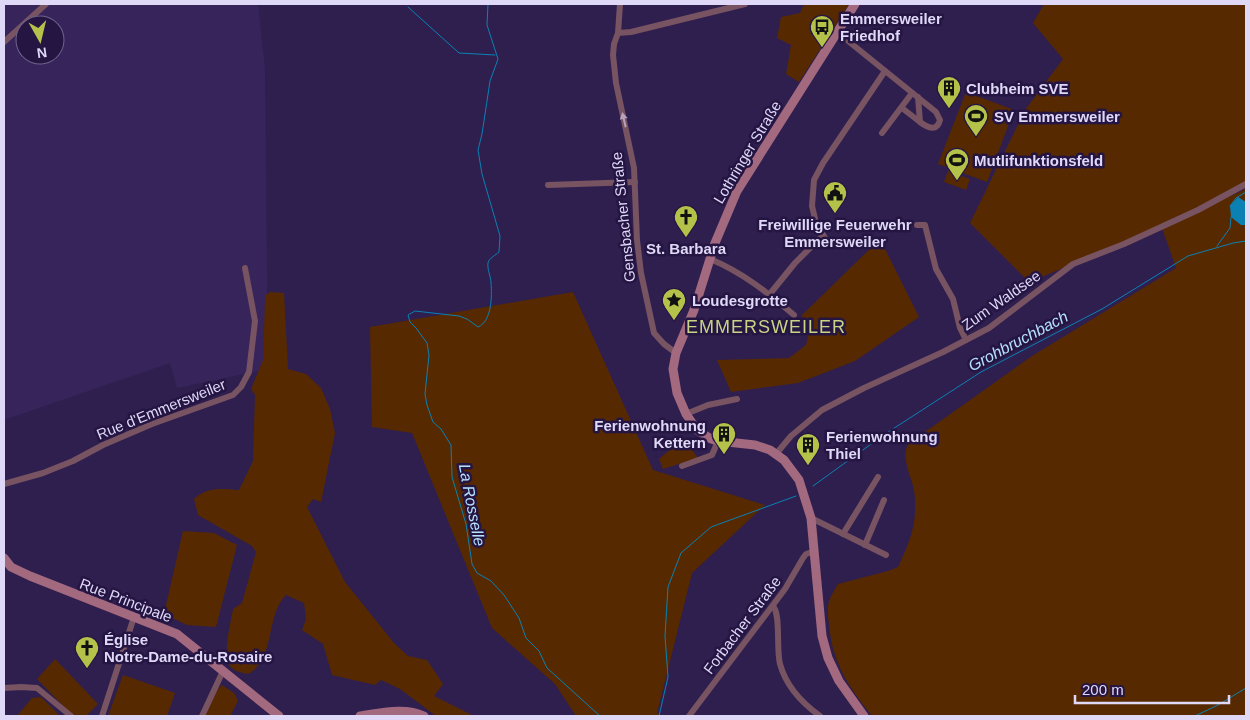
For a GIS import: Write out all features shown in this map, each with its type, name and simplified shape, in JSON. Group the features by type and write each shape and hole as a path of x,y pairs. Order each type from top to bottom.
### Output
{"main road":[{"name":"Lothringer Straße","path":"676,353 694,310 720,228 737,191 855,4"},
{"path":"676,353 674,377 677,393 686,414 698,430 718,441 755,445 776,454 790,466 803,492 811,518 820,625 825,647 839,681 864,716"},
{"name":"Rue Principale","path":"4,558 7,568 177,634 279,716"},
{"path":"360,716 399,711 409,711 424,716"}],"street":[{"path":"4,42 46,4"},
{"name":"Gensbacher Straße","path":"620,4 618,33 614,44 614,67 634,168 638,256 654,333 676,353"},
{"path":"618,33 631,32 745,4"},
{"path":"837,32 936,112 940,120 939,125 931,128 902,108"},
{"path":"769,295 795,263 824,237 816,223 812,206 814,180 823,163 885,71"},
{"path":"882,134 912,93"},
{"path":"918,98 920,122"},
{"path":"548,185 635,182"},
{"name":"Zum Waldsee","path":"776,454 791,436 809,420 838,400 988,328 1073,264 1124,244 1198,210 1246,184"},
{"path":"917,225 925,225 936,269 952,299 960,328 966,340"},
{"path":"710,258 730,268 794,315"},
{"name":"Rue d'Emmersweiler","path":"4,484 43,473 73,461 103,445 152,424 233,394 238,390 249,372 255,321 245,268"},
{"path":"686,414 708,405 737,399"},
{"path":"682,466 712,455 718,441"},
{"path":"843,534 878,477"},
{"path":"866,545 884,500"},
{"path":"811,518 886,555"},
{"name":"Forbacher Straße","path":"689,716 785,589 806,554 815,551"},
{"path":"772,606 777,612 778,654 784,674 800,699 820,716"},
{"path":"102,716 134,617"},
{"path":"202,716 223,671"},
{"path":"4,688 37,688 71,716"},
{"path":"383,713 393,716"}],"shaded area":[{"path":"4,4 258,4 265,69 268,369 177,388 170,363 4,420"},
{"path":"804,4 849,4 799,82 786,74 791,45 777,38 781,17 800,13"},
{"path":"1044,4 1246,4 1246,184 1226,198 1246,189 1246,716 872,716 843,674 834,651 828,607 838,584 898,567 908,545 914,522 915,496 906,461 908,444 1032,356 1176,268 1162,228 1029,282 970,223 1025,110 1063,59 1033,23"},
{"name":"SV Emmersweiler","path":"966,92 1014,110 987,182 938,164"},
{"name":"Mutlifunktionsfeld","path":"948,171 970,179 966,190 944,182"},
{"path":"880,239 919,317 855,361 798,383 731,392 717,360 789,358 806,345 811,323 801,316"},
{"path":"270,292 284,293 288,369 306,374 321,388 330,409 335,433 321,502 313,499 307,507 345,582 394,643 408,656 427,660 443,684 434,696 472,715 479,716 436,716 400,689 381,680 375,685 332,675 323,644 302,630 306,619 304,603 286,595 279,604 267,648 257,667 248,674 236,671 229,665 227,641 233,609 242,603 256,552 252,546 198,515 194,499 210,490 239,490 253,461 255,395 251,389 263,360 265,299 266,295"},
{"path":"573,292 653,470 765,505 692,573 657,713 662,716 576,716 555,684 492,628 412,433 372,427 370,327"},
{"path":"687,443 698,458 663,469 659,459 673,447 676,450"},
{"path":"183,531 214,533 237,545 216,627 187,625 164,614"},
{"path":"55,659 98,704 86,716 73,716 37,679"},
{"path":"123,675 175,693 167,716 108,716"},
{"path":"222,685 234,693 238,701 230,716 205,716 213,694"},
{"path":"41,697 60,716 17,716 32,698"}],"water":[{"path":"1238,197 1246,202 1246,225 1241,225 1231,217 1230,206"}],"waterway":[{"name":"La Rosselle","path":"488,4 487,25 498,59 490,81 478,150 482,174 500,236 499,252 488,263 491,281 489,314 483,324 478,327 459,316 415,311 408,315 410,322 427,343 429,355 425,394 427,405 433,422 441,429 451,445 452,477 466,524 472,564 477,573 491,581 504,595 519,618 526,638 539,651 547,668 600,716"},
{"path":"408,7 459,53 495,55"},
{"path":"1230,206 1236,198 1246,192"},
{"path":"1217,246 1230,228 1231,217"},
{"name":"Grohbruchbach","path":"813,486 885,434 981,372 1102,309 1188,256 1246,241"},
{"name":"Grohbruchbach","path":"659,716 668,677 665,636 668,587 681,553 711,527 796,496"},
{"path":"1195,716 1246,688"}],"place":[{"name":"Emmersweiler Friedhof","path":"822,48"},
{"name":"Clubheim SVE","path":"949,109"},
{"name":"SV Emmersweiler","path":"976,137"},
{"name":"Mutlifunktionsfeld","path":"957,181"},
{"name":"Freiwillige Feuerwehr Emmersweiler","path":"835,214"},
{"name":"St. Barbara","path":"686,238"},
{"name":"Loudesgrotte","path":"674,321"},
{"name":"Ferienwohnung Kettern","path":"724,455"},
{"name":"Ferienwohnung Thiel","path":"808,466"},
{"name":"Église Notre-Dame-du-Rosaire","path":"87,669"}],"district":[{"name":"EMMERSWEILER","path":"766,327"}]}
